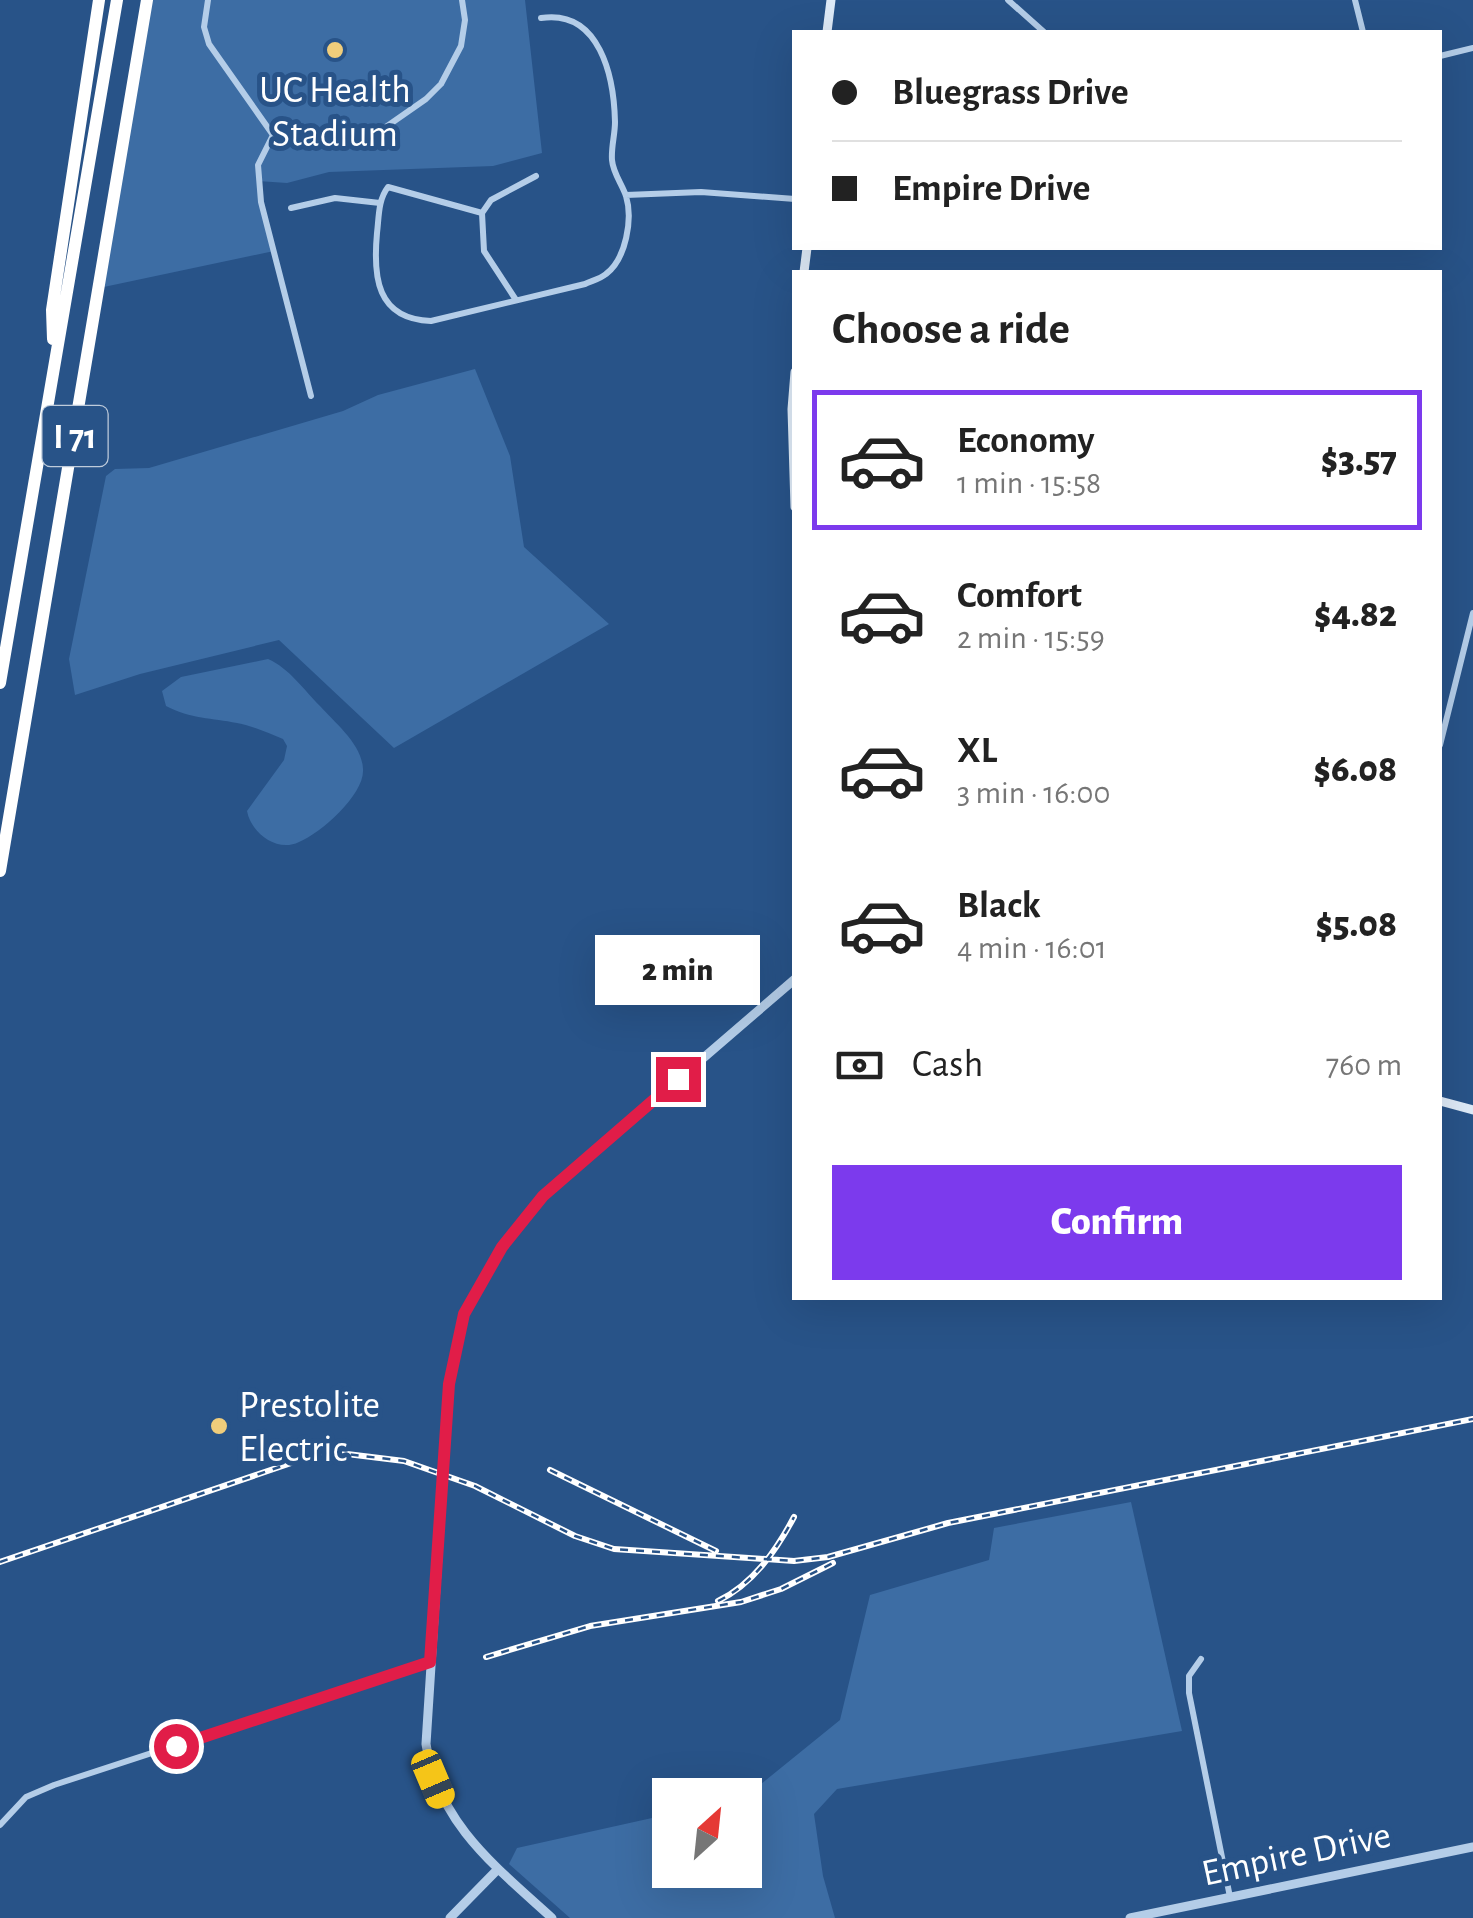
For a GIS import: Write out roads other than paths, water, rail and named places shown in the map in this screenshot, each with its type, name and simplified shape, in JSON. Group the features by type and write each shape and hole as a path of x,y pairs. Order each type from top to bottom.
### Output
{"highway":[{"path":"54,370 52,310 99,0"},
{"name":"I 71","path":"0,683 117,0"},
{"name":"I 71","path":"0,871 147,0"}],"main road":[{"path":"828,30 831,0"},
{"path":"1442,1102 1473,1110"}],"street":[{"path":"208,0 204,27 209,44 273,134 288,140 370,138 426,99 453,66 461,46 462,0"},
{"path":"1008,0 1042,30"},
{"path":"1355,0 1362,30"},
{"path":"482,214 391,186 384,191 375,274 385,297 400,313 431,321 585,284 606,274 617,261 626,239 629,208 612,163 613,93 597,42 572,22 542,18"},
{"path":"1442,56 1473,48"},
{"path":"273,134 258,165 260,202 310,396"},
{"path":"516,300 484,251 482,214 491,200 536,176"},
{"path":"626,195 701,192 792,199"},
{"path":"291,208 336,198 380,203"},
{"path":"1442,738 1473,614"},
{"path":"552,1918 462,1833 433,1779 426,1744 449,1384 460,1328 502,1247 543,1196 792,982"},
{"path":"1201,1659 1189,1676 1188,1693 1230,1897"},
{"path":"0,1824 26,1797 54,1786 430,1662"},
{"name":"Empire Drive","path":"1130,1918 1473,1847"},
{"path":"450,1918 498,1868"}],"railway":[{"path":"0,1562 303,1459 347,1454 404,1461 475,1486 575,1536 614,1549 794,1561 828,1557 948,1523 1473,1419"},
{"path":"550,1470 716,1551"},
{"path":"718,1601 762,1565 794,1517"},
{"path":"486,1657 590,1626 741,1602 781,1589 833,1563"}],"place":[{"name":"UC Health Stadium","path":"335,50"},
{"name":"Prestolite Electric","path":"219,1426"}]}
